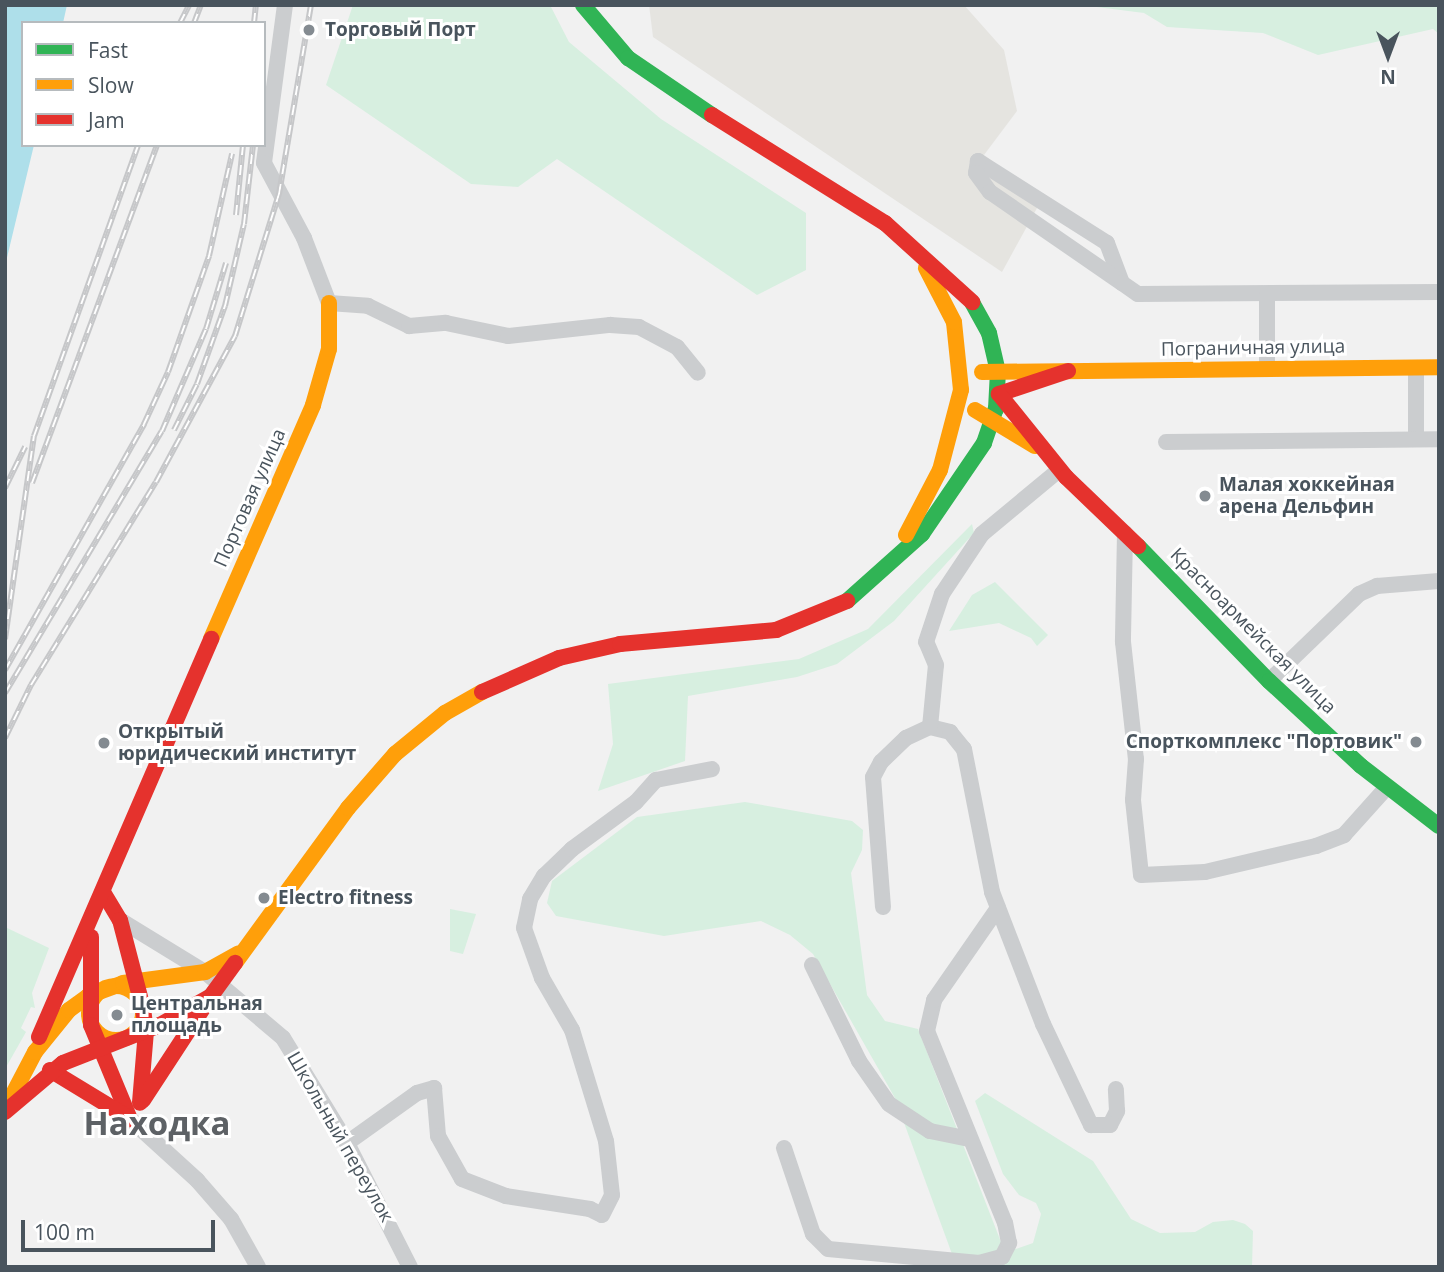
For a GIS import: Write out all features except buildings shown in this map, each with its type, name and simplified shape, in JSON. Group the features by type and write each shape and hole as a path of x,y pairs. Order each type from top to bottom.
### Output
{"main road":[{"path":"130,1119 215,991 373,778 420,732 471,697 531,667 586,650 786,627 840,606 866,588 914,543 948,502 993,422 999,394 997,383 990,372 989,333 972,301 886,223 669,89 628,58 583,5"},
{"path":"886,223 929,272 944,299 960,346 962,398 975,410 990,407 999,394"},
{"name":"Портовая улица","path":"27,1065 313,405 329,349 329,303"},
{"name":"Пограничная улица","path":"990,372 1439,368"},
{"name":"Пограничная улица","path":"999,394 1068,371"},
{"path":"866,588 900,545 927,498 951,437 961,390 967,377 990,372"},
{"name":"Красноармейская улица","path":"999,394 1059,470 1125,533 1269,681 1387,787 1439,826"},
{"name":"Красноармейская улица","path":"975,410 1047,456"},
{"path":"103,892 120,920 143,1008 146,1031 140,1103"},
{"path":"92,918 89,1019 99,1049 130,1119"},
{"path":"5,1111 27,1065 60,1020 88,996 136,981 205,972 223,965 258,933"},
{"path":"110,987 134,993 143,1008 137,1031 122,1040 98,1034 89,1019 91,1002 110,987"},
{"path":"5,1111 50,1070 146,1031 215,991"},
{"path":"50,1070 130,1119"}],"street":[{"path":"285,5 264,163 304,238 329,303 368,306 409,326 446,323 508,337 548,335 610,325 639,327 677,347 698,373"},
{"path":"1122,283 1107,243 978,161 976,173 990,192 1122,283 1138,294 1439,292"},
{"path":"1267,293 1267,368"},
{"path":"1416,368 1416,439"},
{"path":"1166,442 1439,439"},
{"path":"930,727 936,665 926,642 942,594 982,534 1059,470"},
{"path":"1125,533 1123,642 1136,759 1133,800 1141,875 1205,872 1325,842 1344,835 1387,787"},
{"path":"1269,681 1359,594 1377,586 1439,581"},
{"path":"883,907 873,777 880,762 906,738 930,727 950,732 964,749 998,908 1043,1024 1091,1125 1110,1125 1117,1111 1116,1089"},
{"path":"347,1143 417,1094 434,1088 438,1136 453,1168 472,1186 602,1216 612,1195 602,1124 572,1030 542,978 524,928 530,899 544,876 572,849 636,802 656,780 712,769"},
{"path":"784,1148 813,1234 828,1249 979,1263 1002,1257 1009,1243 927,1031 934,1000 998,908"},
{"name":"Школьный переулок","path":"120,920 205,972 215,991 283,1038 347,1143 410,1267"},
{"path":"813,965 859,1061 889,1104 930,1131 970,1139"},
{"path":"130,1119 231,1219 258,1267"}],"shaded area":[{"path":"649,5 964,5 1004,50 1017,111 984,155 1042,199 1002,272 653,37"}],"green space":[{"path":"353,5 550,5 569,42 661,119 806,213 806,270 757,295 557,159 518,187 471,184 326,85"},
{"path":"1081,5 1439,5 1439,34 1433,29 1318,55 1263,33 1167,27 1144,13"},
{"path":"972,524 974,533 894,621 837,664 797,677 688,696 685,761 598,791 613,744 608,684 799,659 868,629"},
{"path":"995,582 1048,635 1037,646 1031,638 999,623 949,631 972,595"},
{"path":"745,802 852,821 863,830 862,850 851,873 867,995 885,1021 918,1029 1001,1242 1016,1249 1033,1243 1041,1214 1036,1203 1019,1195 1003,1174 975,1101 985,1093 1093,1161 1131,1219 1160,1233 1195,1232 1213,1222 1233,1220 1245,1224 1253,1231 1252,1267 947,1267 956,1265 895,1098 813,954 790,935 761,921 664,936 556,916 547,903 552,881 637,817"},
{"path":"450,909 476,914 463,954 450,951"},
{"path":"5,927 49,948 32,993 35,1008 31,1007 21,1028 26,1032 5,1069"}],"water":[{"path":"5,5 67,5 63,21 21,21 21,147 34,147 5,266"}],"railway":[{"path":"181,21 189,5"},
{"path":"195,21 201,5"},
{"path":"254,21 256,5"},
{"path":"5,738 31,685 156,482 235,336 279,194 311,5"},
{"path":"5,639 34,436 137,147"},
{"path":"32,483 156,147"},
{"path":"236,215 243,147"},
{"path":"174,430 197,384 225,306 244,224 253,147"},
{"path":"5,670 144,424 168,372 209,256 232,154"},
{"path":"5,693 162,431 206,329 226,263"},
{"path":"5,488 25,447"}],"traffic: fast":[{"path":"583,5 628,58 712,115"},
{"path":"847,601 922,534 984,443 996,409 998,372 989,333 972,302"},
{"path":"1138,546 1269,681 1361,766 1439,826"}],"traffic: slow":[{"path":"906,535 940,470 961,390 954,322 926,268"},
{"path":"211,639 313,405 329,349 329,303"},
{"path":"982,372 1439,367"},
{"path":"975,410 1035,446"},
{"path":"235,963 348,808 395,754 445,713 482,692"},
{"path":"12,1096 35,1052 69,1010 88,996 123,983 205,972 238,954"},
{"path":"116,986 135,994 143,1013 135,1032 116,1040 97,1032 89,1013 97,994 116,986"}],"traffic: jam":[{"path":"712,115 885,223 972,302"},
{"path":"1068,371 999,394 1066,477 1138,546"},
{"path":"482,692 559,658 620,644 776,630 847,601"},
{"path":"39,1037 211,639"},
{"path":"103,892 120,920 143,1008 146,1031 140,1103"},
{"path":"91,937 91,1025 130,1119"},
{"path":"5,1112 63,1063 160,1025 211,996 235,963"},
{"path":"143,1100 211,996"},
{"path":"50,1070 129,1118"}],"place":[{"name":"Торговый Порт","path":"309,30"},
{"name":"Малая хоккейная арена Дельфин","path":"1205,496"},
{"name":"Спорткомплекс \"Портовик\"","path":"1416,742"},
{"name":"Открытый юридический институт","path":"104,743"},
{"name":"Electro fitness","path":"264,898"},
{"name":"Центральная площадь","path":"117,1015"}],"district":[{"name":"Находка","path":"157,1123"}]}
